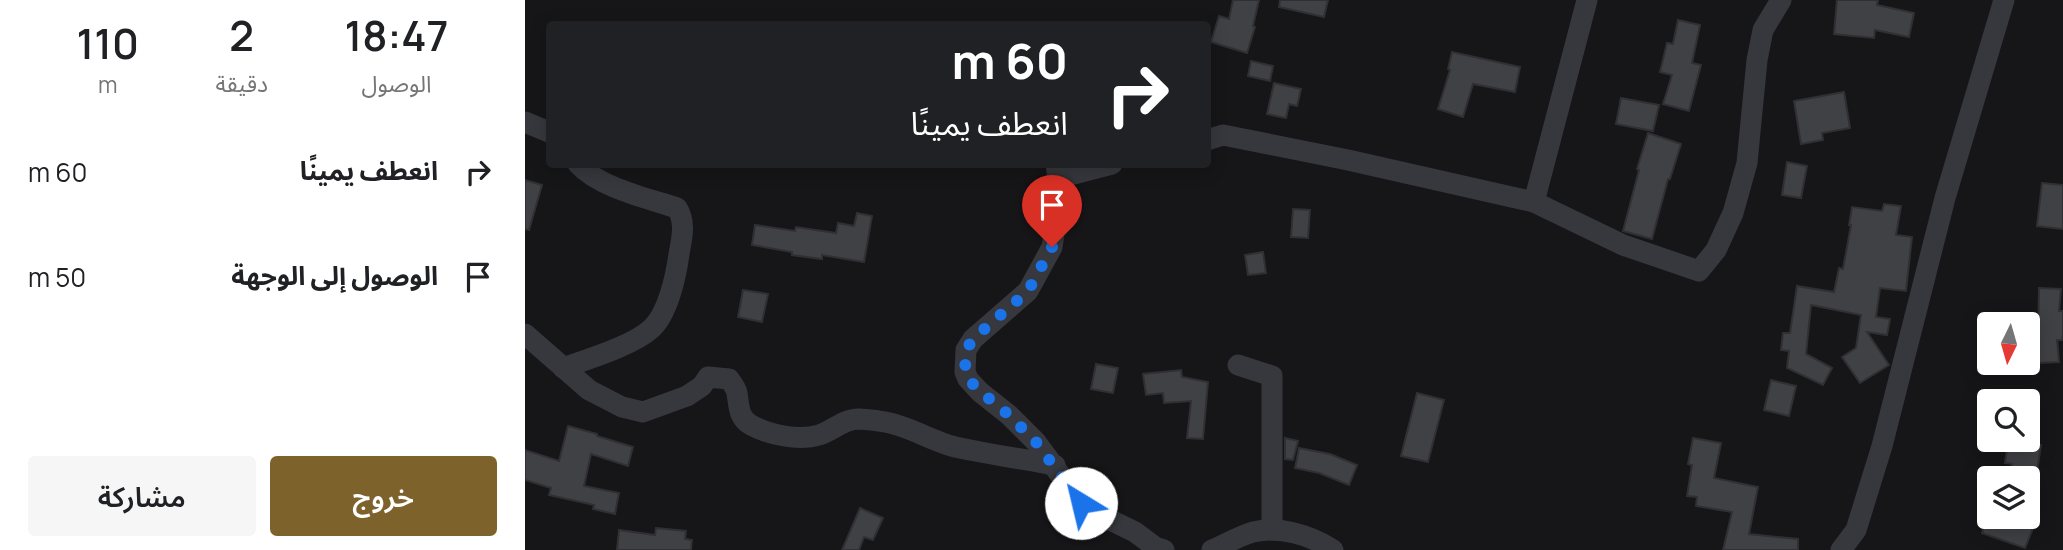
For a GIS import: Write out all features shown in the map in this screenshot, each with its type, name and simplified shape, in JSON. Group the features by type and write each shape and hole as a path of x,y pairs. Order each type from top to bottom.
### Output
{"street":[{"path":"1534,202 1587,0"},
{"path":"1211,138 1223,135 1534,202 1623,245 1699,271 1716,250 1733,213 1748,163 1757,60 1763,30 1781,0"},
{"path":"1841,550 1856,530 1882,446 1945,198 2004,0"},
{"path":"525,122 546,131"},
{"path":"563,369 632,341 652,329 662,315 670,293 683,233 681,215 677,208 617,188 581,168"},
{"path":"1084,168 1057,172 1058,215 1052,247 1028,291 973,339 966,350 968,379 1036,442 1081,503 1135,532 1159,549"},
{"path":"525,334 589,390 622,407 643,412 687,396 702,386 708,377 719,377 729,379 737,394 741,414 747,423 785,436 820,435 854,419 879,421 901,426 955,447 1055,466"},
{"path":"1238,365 1272,376 1272,530"},
{"path":"1212,550 1253,532 1272,530 1298,533 1333,550"}],"building":[{"path":"1233,0 1259,0 1247,53 1211,42 1219,16 1229,19"},
{"path":"1280,0 1328,0 1324,17 1279,7"},
{"path":"1837,0 1878,0 1877,5 1914,13 1909,37 1875,30 1874,38 1834,34"},
{"path":"1678,20 1700,25 1692,63 1701,65 1689,111 1663,104 1672,75 1660,72 1667,43 1673,44"},
{"path":"1452,52 1520,67 1515,92 1473,84 1463,117 1438,109 1450,70"},
{"path":"1251,61 1273,66 1270,81 1248,76"},
{"path":"1274,83 1301,89 1297,106 1289,104 1286,118 1267,114"},
{"path":"1844,92 1850,128 1822,133 1823,140 1801,144 1794,101"},
{"path":"1621,98 1659,105 1653,131 1616,124"},
{"path":"1648,133 1681,144 1668,179 1652,239 1623,231"},
{"path":"1787,162 1807,166 1801,198 1782,195"},
{"path":"525,180 542,185 529,230 525,229"},
{"path":"2042,183 2063,185 2063,229 2037,226"},
{"path":"1884,204 1901,206 1896,235 1912,237 1906,291 1880,288 1876,317 1890,319 1887,335 1867,332 1889,365 1860,383 1842,357 1856,348 1861,315 1811,305 1806,354 1832,368 1823,385 1787,368 1789,351 1781,350 1783,333 1790,333 1797,286 1834,292 1839,268 1843,269 1852,207 1882,211"},
{"path":"1293,209 1310,210 1308,238 1291,237"},
{"path":"857,213 872,216 864,262 822,255 822,259 792,255 792,252 752,245 755,225 836,233 838,223 854,226"},
{"path":"1263,252 1266,273 1248,275 1245,255"},
{"path":"2039,288 2061,289 2059,311 2063,311 2063,334 2062,340 2057,340 2059,362 2041,363 2041,312 2039,312"},
{"path":"743,290 768,294 762,322 738,317"},
{"path":"1096,364 1118,368 1113,393 1091,389"},
{"path":"1181,370 1182,377 1208,382 1203,439 1187,438 1191,401 1164,403 1163,393 1146,395 1143,374"},
{"path":"1771,380 1796,386 1789,416 1764,410"},
{"path":"1417,393 1444,400 1428,462 1401,456"},
{"path":"568,426 633,447 628,466 591,454 584,486 619,493 615,514 593,509 594,505 549,495 551,488 525,480 525,450 559,461"},
{"path":"1285,438 1298,441 1293,460 1285,459"},
{"path":"1693,438 1721,443 1714,478 1758,487 1749,534 1798,539 1798,550 1723,550 1732,512 1696,506 1697,497 1687,496 1692,465 1688,464"},
{"path":"1299,448 1330,454 1357,465 1349,485 1319,473 1295,468"},
{"path":"2006,452 2040,452 2038,466 2011,466 2005,463"},
{"path":"860,508 883,518 873,540 864,537 859,550 842,550"},
{"path":"656,528 686,531 685,539 692,540 691,550 617,550 619,530 655,535"},
{"path":"1983,529 2033,529 2025,548 1982,533"}],"route":[{"path":"1052,247 1028,291 973,339 966,350 965,372 980,391 1036,442 1081,503"}]}
